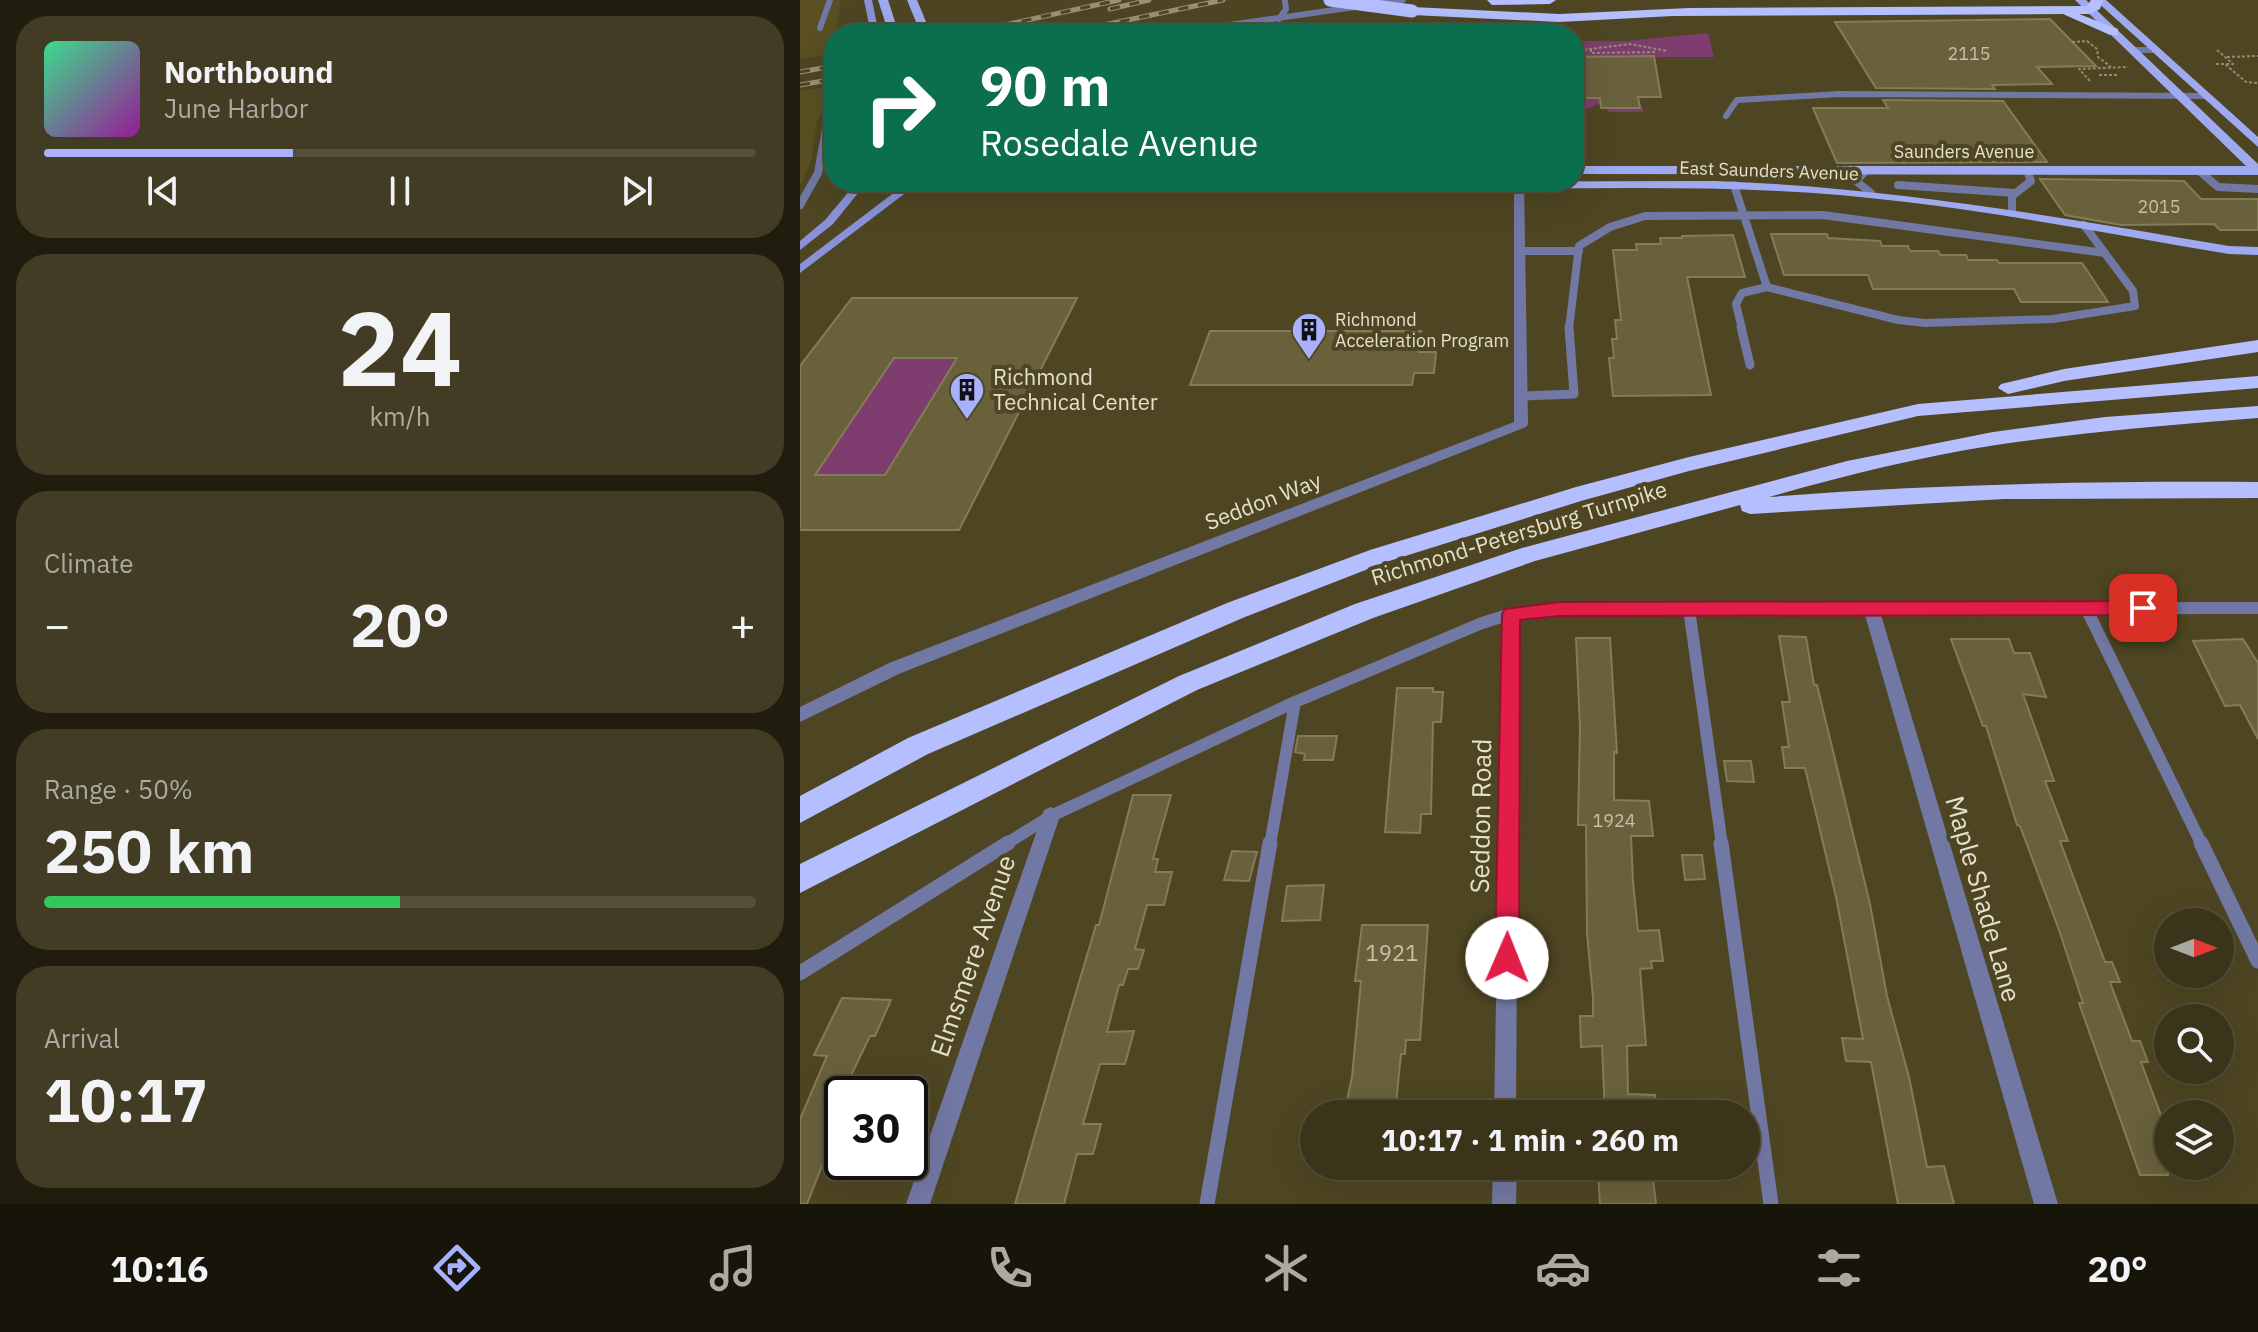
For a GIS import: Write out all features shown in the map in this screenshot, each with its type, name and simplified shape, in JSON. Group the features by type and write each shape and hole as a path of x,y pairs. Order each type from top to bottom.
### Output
{"highway":[{"path":"1330,0 1559,18 1676,6 1816,0"},
{"path":"1432,0 1576,6 2031,10 2077,16 2114,32"},
{"path":"1442,1 1550,0"},
{"path":"2031,10 2095,3"},
{"path":"1918,410 2064,375 2258,346"},
{"name":"Richmond-Petersburg Turnpike","path":"800,810 918,746 1236,610 1378,556 1576,495 1689,464 1918,410 2177,386 2258,382"},
{"name":"Richmond-Petersburg Turnpike","path":"800,879 1188,683 1364,611 1530,554 1847,468 1993,439 2105,424 2258,412"},
{"path":"1684,511 1873,495 2021,489 2258,490"}],"main road":[{"path":"868,0 873,24"},
{"path":"883,0 891,24"},
{"path":"912,0 922,24"},
{"path":"2080,0 2095,3 2258,143"},
{"path":"2095,3 2114,32 2258,170"},
{"name":"Saunders Avenue","path":"1584,170 2258,170"},
{"name":"East Saunders Avenue","path":"1584,184 1734,185 1871,193 2258,254"},
{"path":"800,247 829,222 854,192"},
{"path":"800,270 902,192"}],"street":[{"name":"Seddon Way","path":"800,715 895,668 1521,424 1519,192"},
{"name":"Maple Shade Lane","path":"1871,608 2046,1204"},
{"path":"1511,614 1560,609 2258,608"},
{"name":"Seddon Road","path":"1505,1100 1511,614"},
{"name":"Elmsmere Avenue","path":"918,1204 1051,816"},
{"path":"1504,1204 1505,1180"}],"lane":[{"path":"820,28 830,0"},
{"path":"1279,19 1286,9 1285,2"},
{"path":"1242,24 1408,5"},
{"path":"2132,50 2153,50"},
{"path":"1726,116 1737,100 1755,97 1840,94 2203,96"},
{"path":"800,205 818,173 824,136"},
{"path":"1867,170 1856,181 1871,193"},
{"path":"1898,185 2015,193 2029,185 2027,170"},
{"path":"2198,170 2218,187 2258,189"},
{"path":"1734,185 1767,287"},
{"path":"2012,213 2015,193"},
{"path":"1521,396 1574,394 1569,327 1579,246 1599,231 1645,216 1823,215 2105,253"},
{"path":"1750,365 1736,304 1742,293 1767,287 1828,298 1900,321 1935,323 2031,320 2113,312 2135,306 2133,291 2084,225"},
{"path":"1518,251 1579,251"},
{"path":"2086,608 2258,961"},
{"path":"1689,609 1771,1204"},
{"path":"800,973 1051,816 1295,702 1482,623 1511,614"},
{"path":"1207,1204 1295,702"}],"path":[{"path":"2072,42 2092,44 2097,49 2098,57 2111,67"},
{"path":"1584,50 1630,44 1656,51"},
{"path":"1591,49 1591,53 1667,51"},
{"path":"2216,64 2233,64 2217,50"},
{"path":"2225,57 2258,56"},
{"path":"2225,64 2246,82 2258,83"},
{"path":"2090,80 2079,69 2133,67"},
{"path":"2099,75 2118,75"}],"shaded area":[{"path":"800,0 841,0 837,24 824,24 824,55 800,59"},
{"path":"1708,33 1714,57 1655,57 1661,97 1638,97 1644,112 1608,112 1607,102 1584,110 1584,41 1626,41"},
{"path":"824,87 824,107 816,124 812,159 800,185 800,92"},
{"path":"894,358 957,358 885,475 815,475"}],"building":[{"path":"2050,19 2096,66 2037,67 2052,84 1992,85 1995,89 1876,88 1835,22"},
{"path":"1654,56 1661,97 1638,97 1640,108 1601,108 1600,98 1584,98 1584,57"},
{"path":"1883,100 2003,101 2047,162 1837,163 1813,108 1888,108"},
{"path":"2040,179 2184,181 2201,199 2258,199 2258,230 2220,230 2214,224 2121,225 2065,215"},
{"path":"1771,234 1827,234 1828,238 1880,241 1882,246 1908,246 1910,251 1938,251 1940,255 1966,255 1968,260 1997,260 1999,263 2082,263 2108,302 2021,302 2014,289 1873,289 1868,275 1784,275"},
{"path":"1733,235 1745,277 1687,277 1711,395 1613,396 1609,358 1614,358 1612,339 1617,339 1615,320 1621,320 1613,250 1637,250 1636,244 1661,244 1660,238"},
{"name":"Richmond Technical Center","path":"852,298 1077,298 959,530 800,530 800,366","holes":["894,358 957,358 885,475 815,475"]},
{"name":"Richmond Acceleration Program","path":"1210,331 1421,331 1419,352 1436,352 1434,373 1414,373 1412,385 1190,385"},
{"path":"1779,636 1806,637 1814,685 1817,685 1870,904 1887,996 1909,1077 1927,1167 1944,1166 1954,1204 1898,1204 1871,1062 1846,1061 1842,1038 1863,1039 1836,897 1805,768 1785,768 1782,747 1789,747 1782,702 1790,702"},
{"path":"1576,638 1610,638 1617,753 1614,752 1614,800 1649,801 1653,836 1631,836 1633,882 1638,931 1659,930 1663,961 1651,961 1652,968 1640,969 1646,1045 1627,1046 1628,1094 1655,1095 1655,1100 1604,1100 1602,1046 1581,1047 1580,1016 1593,1016 1593,998 1587,933 1586,825 1578,825 1580,727"},
{"path":"1951,639 2009,639 2014,653 2030,653 2046,697 2023,694 2054,781 2045,781 2068,841 2060,841 2105,962 2112,962 2120,982 2110,982 2132,1041 2140,1041 2148,1062 2141,1062 2155,1100 2154,1175 2140,1175 2079,1003 2083,1003 2059,930 2020,826 2017,825 1986,726 1983,726"},
{"path":"2243,639 2258,663 2258,739 2240,705 2225,706 2193,641"},
{"path":"1397,688 1433,688 1433,692 1443,692 1441,722 1433,722 1431,814 1421,814 1420,833 1385,832"},
{"path":"1298,736 1337,736 1333,760 1304,760 1305,754 1295,752"},
{"path":"1724,761 1751,761 1754,782 1727,781"},
{"path":"1133,795 1171,795 1153,859 1158,859 1155,872 1172,872 1164,905 1147,905 1135,949 1144,950 1138,969 1128,969 1123,985 1119,985 1107,1032 1134,1031 1125,1064 1100,1064 1083,1124 1101,1124 1093,1154 1077,1154 1064,1204 1015,1204 1096,925 1099,925"},
{"path":"1232,851 1257,852 1249,881 1224,880"},
{"path":"1682,855 1702,855 1705,879 1685,880"},
{"path":"1324,885 1320,920 1282,921 1287,886"},
{"path":"1362,925 1428,925 1420,1040 1406,1040 1405,1054 1401,1054 1396,1100 1347,1100 1361,981 1355,981"},
{"path":"842,998 891,1000 875,1036 870,1036 851,1076 824,1076 824,1161 807,1204 800,1204 800,1119 827,1056 814,1055"},
{"path":"1599,1180 1653,1180 1656,1204 1600,1204"}],"railway":[{"path":"1009,24 1119,0"},
{"path":"1110,9 1149,0"},
{"path":"1109,24 1223,0"},
{"path":"800,72 824,68"},
{"path":"800,85 824,81"}],"place":[{"name":"Richmond Acceleration Program","path":"1309,361"},
{"name":"Richmond Technical Center","path":"967,421"}],"route":[{"path":"1507,958 1511,614 1560,609 2143,608"}]}
